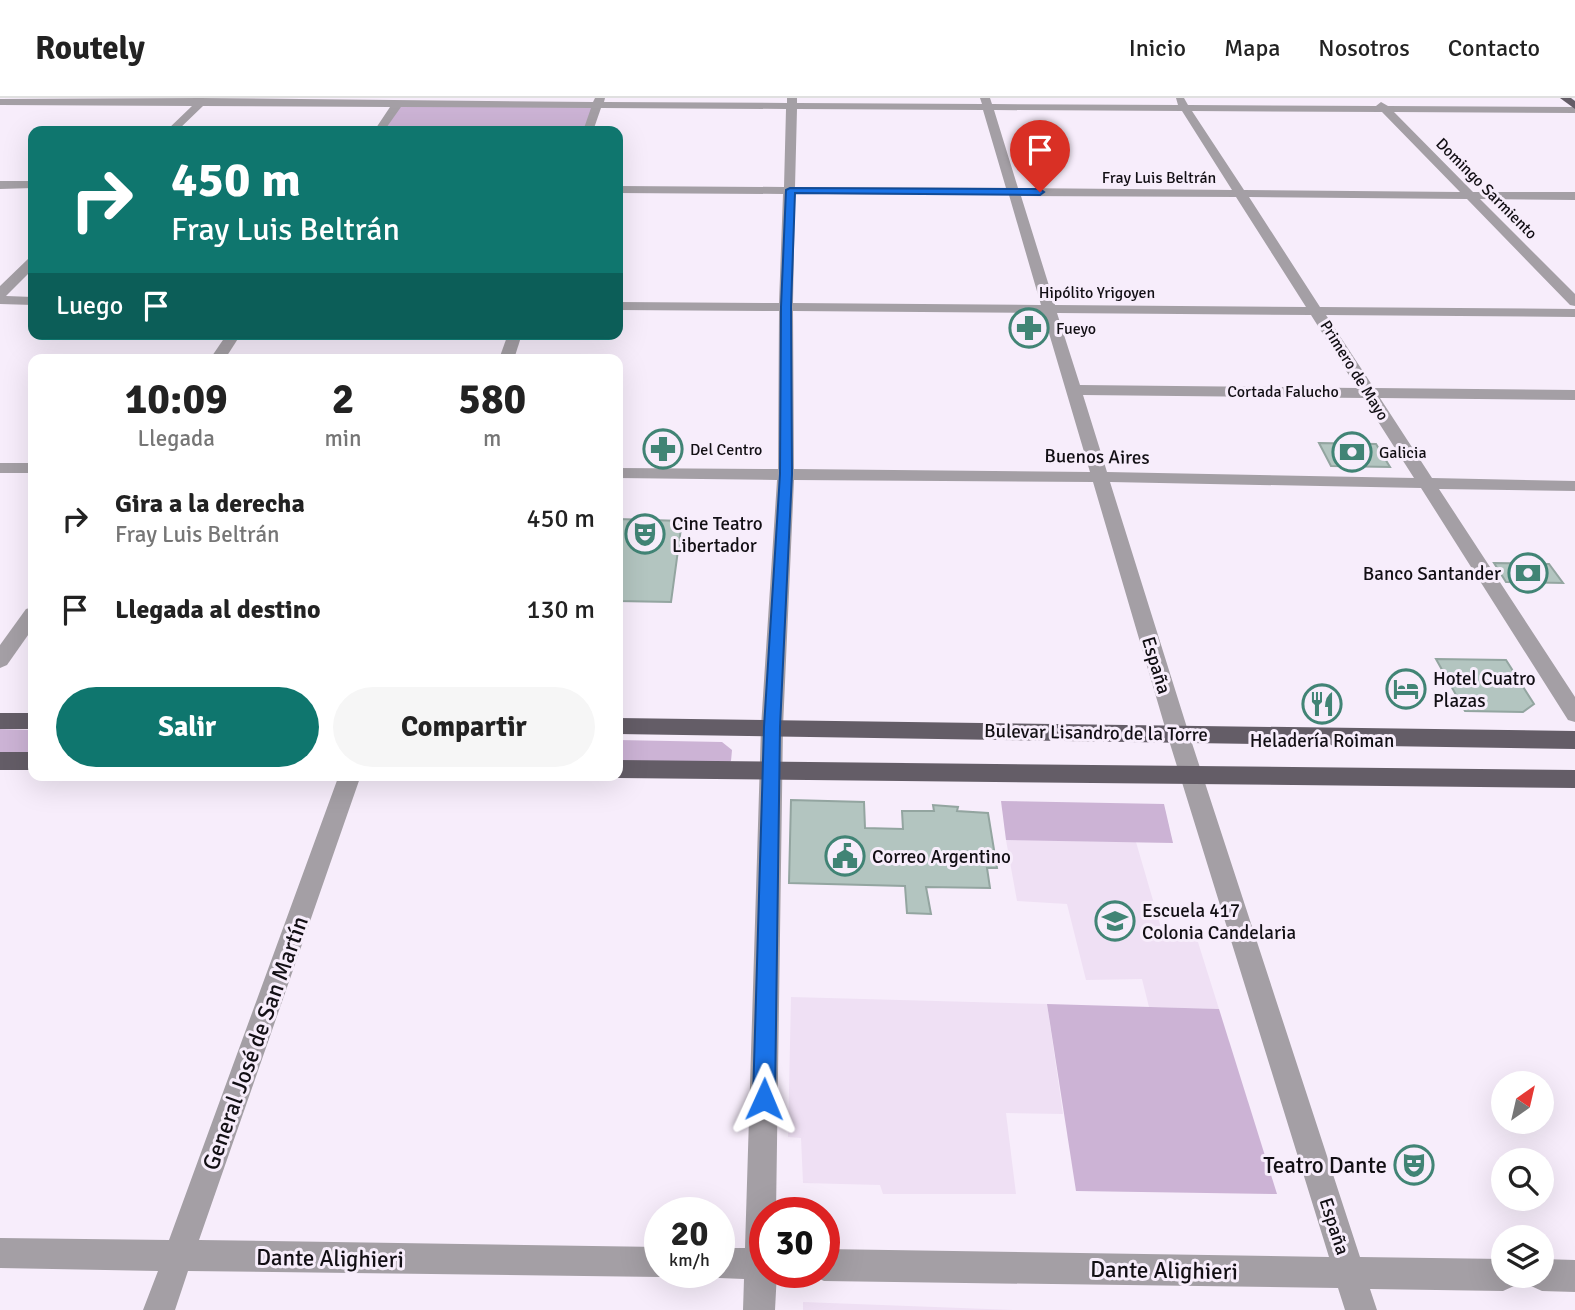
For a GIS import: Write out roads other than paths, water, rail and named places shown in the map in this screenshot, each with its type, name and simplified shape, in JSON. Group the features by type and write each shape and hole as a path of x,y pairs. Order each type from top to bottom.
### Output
{"main road":[{"path":"1565,98 1575,108"},
{"path":"0,721 28,721"},
{"name":"Bulevar Lisandro de la Torre","path":"623,726 1575,740"},
{"path":"0,761 28,761"},
{"path":"623,769 1575,779"}],"street":[{"name":"Domingo Sarmiento","path":"1374,98 1473,195 1575,302"},
{"path":"0,109 9,101 1182,103 1386,110 1575,108"},
{"path":"176,126 203,101"},
{"path":"383,126 400,102"},
{"path":"590,126 599,102"},
{"path":"764,1197 772,727 786,474 786,307 792,102"},
{"name":"España","path":"986,103 1178,734 1361,1310"},
{"name":"Primero de Mayo","path":"1182,103 1575,714"},
{"path":"0,185 28,185"},
{"name":"Fray Luis Beltrán","path":"623,189 1575,196"},
{"path":"0,293 28,267"},
{"path":"0,300 28,301"},
{"name":"Hipólito Yrigoyen","path":"623,306 1575,313"},
{"name":"Cortada Falucho","path":"1074,390 1575,395"},
{"path":"0,468 28,468"},
{"name":"Buenos Aires","path":"623,473 1101,477 1575,486"},
{"path":"0,660 28,621"},
{"name":"General José de San Martín","path":"159,1310 348,781"},
{"name":"Dante Alighieri","path":"0,1253 644,1262"},
{"name":"Dante Alighieri","path":"840,1265 1491,1275"},
{"path":"1554,1275 1575,1276"},
{"path":"759,1310 761,1288"}],"place":[{"name":"Fueyo","path":"1029,328"},
{"name":"Del Centro","path":"663,449"},
{"name":"Galicia","path":"1352,452"},
{"name":"Cine Teatro Libertador","path":"645,534"},
{"name":"Banco Santander","path":"1528,573"},
{"name":"Hotel Cuatro Plazas","path":"1406,689"},
{"name":"Heladería Roiman","path":"1322,704"},
{"name":"Correo Argentino","path":"845,856"},
{"name":"Escuela 417 Colonia Candelaria","path":"1115,921"},
{"name":"Teatro Dante","path":"1414,1165"}]}
